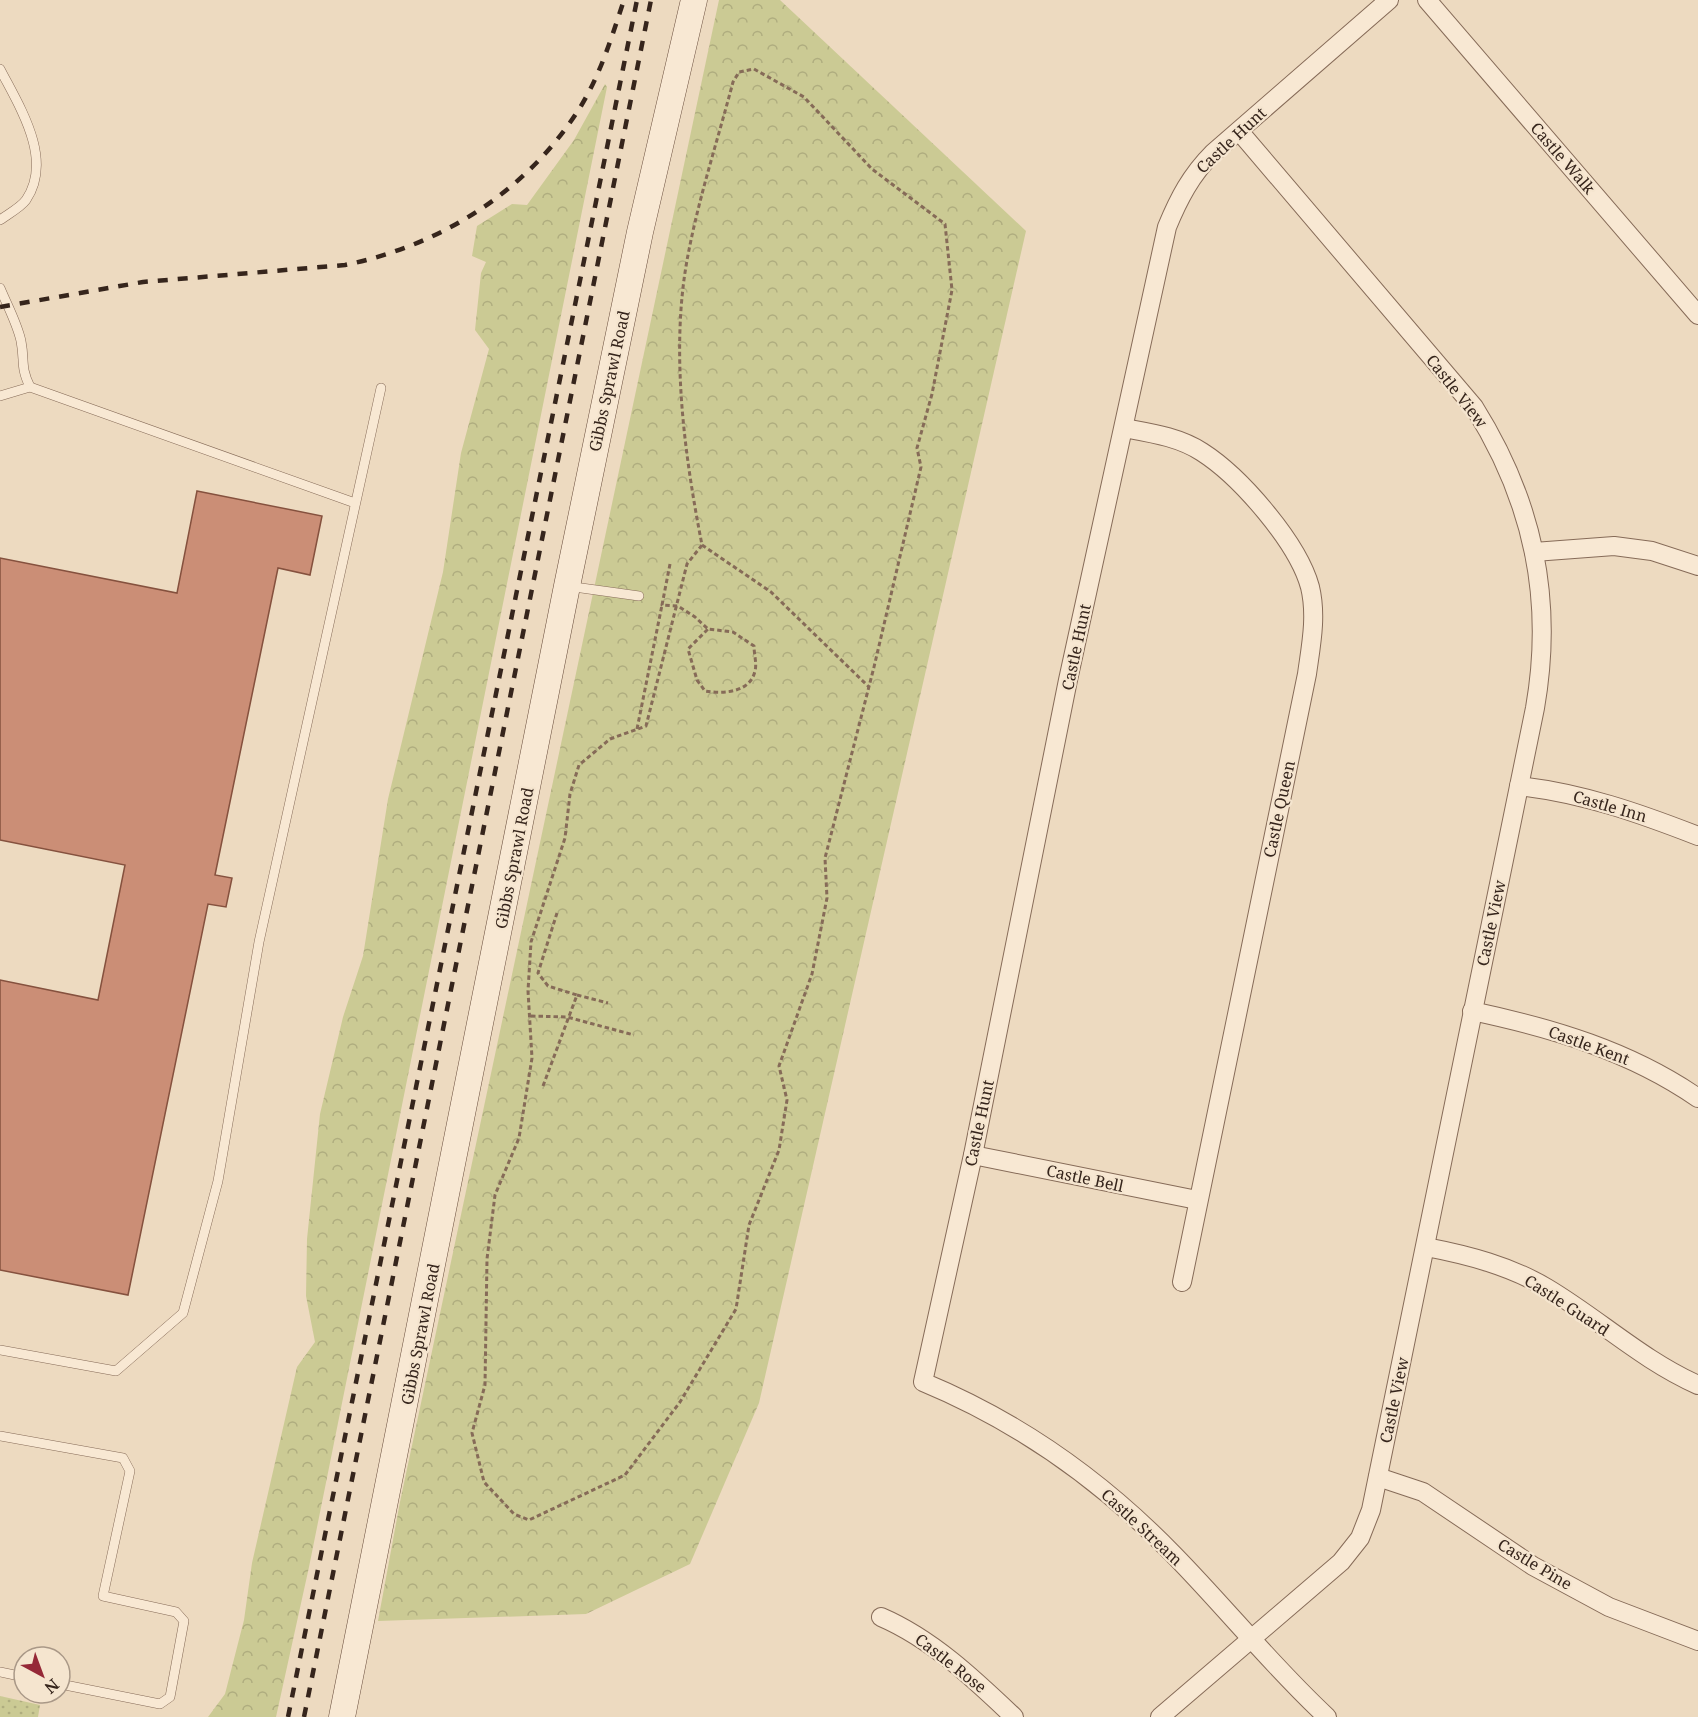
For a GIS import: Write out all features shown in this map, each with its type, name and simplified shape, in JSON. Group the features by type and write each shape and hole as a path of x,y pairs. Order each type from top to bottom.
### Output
{"main road":[{"name":"Gibbs Sprawl Road","path":"342,1717 444,1217 567,586 640,232 694,0"}],"street":[{"name":"Castle Hunt","path":"923,1382 973,1155 1067,687 1167,227 1180,195 1196,171 1389,0"},
{"name":"Castle Walk","path":"1427,0 1698,315"},
{"name":"Castle View","path":"1160,1717 1348,1555 1364,1529 1378,1477 1426,1247 1540,683 1543,639 1541,596 1534,552 1510,473 1474,408 1239,131"},
{"name":"Castle Queen","path":"1124,428 1174,438 1203,452 1248,491 1297,558 1310,587 1314,620 1307,674 1197,1200 1182,1282"},
{"path":"1534,552 1614,546 1652,551 1698,566"},
{"name":"Castle Inn","path":"1519,786 1554,790 1630,810 1698,836"},
{"name":"Castle Kent","path":"1472,1011 1521,1022 1584,1041 1624,1057 1698,1098"},
{"name":"Castle Bell","path":"973,1155 1197,1200"},
{"name":"Castle Guard","path":"1426,1247 1456,1253 1518,1273 1548,1289 1639,1353 1698,1385"},
{"name":"Castle Stream","path":"923,1382 960,1398 1081,1471 1173,1554 1250,1640 1327,1717"},
{"name":"Castle Pine","path":"1378,1477 1424,1492 1533,1566 1609,1607 1698,1641"},
{"name":"Castle Rose","path":"881,1617 916,1635 977,1682 1014,1717"}],"lane":[{"path":"0,69 26,121 34,146 37,168 25,201 0,220"},
{"path":"0,288 17,328 22,370 30,387"},
{"path":"0,396 30,387 355,502"},
{"path":"0,1350 116,1371 183,1313 218,1181 259,942 381,388"},
{"path":"567,586 639,596"},
{"path":"0,1436 123,1458 130,1470 103,1596 176,1612 184,1621 170,1697 160,1704 72,1686"}],"path":[{"path":"702,545 687,564 646,726 610,739 579,765 570,794 565,838 531,942 528,991 532,1058 519,1138 495,1195 487,1259 485,1386 472,1433 484,1482 514,1514 529,1520 625,1475 680,1402 736,1309 749,1225 779,1150 787,1100 779,1066 812,974 827,898 825,858 869,687 921,467 917,448 932,394 952,290 945,224 872,170 804,97 754,69 739,72 733,82 688,256 680,348 688,472 702,545 771,592 869,687"},
{"path":"637,729 670,564"},
{"path":"663,605 678,606 708,629 733,632 754,646 755,671 748,684 737,690 720,694 705,691 697,680 688,649 708,629"},
{"path":"557,913 538,973 548,986 608,1003"},
{"path":"543,1086 577,995"},
{"path":"531,1016 567,1017 634,1035"}],"green space":[{"path":"719,0 780,0 1026,231 759,1403 690,1564 586,1614 378,1621 400,1502"},
{"path":"605,84 607,87 309,1567 276,1717 208,1717 225,1694 244,1620 252,1563 297,1367 315,1342 306,1296 307,1239 320,1114 343,1017 363,956 388,799 443,572 461,453 489,349 475,330 481,273 486,262 472,256 477,226 512,204 527,205 574,140"},
{"path":"0,1696 12,1699 12,1705 40,1705 38,1717 0,1717"}],"building":[{"path":"197,491 322,516 310,575 278,568 215,875 232,878 226,907 208,904 128,1295 0,1270 0,980 98,1000 125,865 0,840 0,558 177,593"}],"railway":[{"path":"0,307 143,282 345,265 415,244 448,228 480,210 509,188 560,136 581,106 594,81 606,54 624,0"},
{"path":"288,1717 637,0"},
{"path":"304,1717 651,0"}]}
